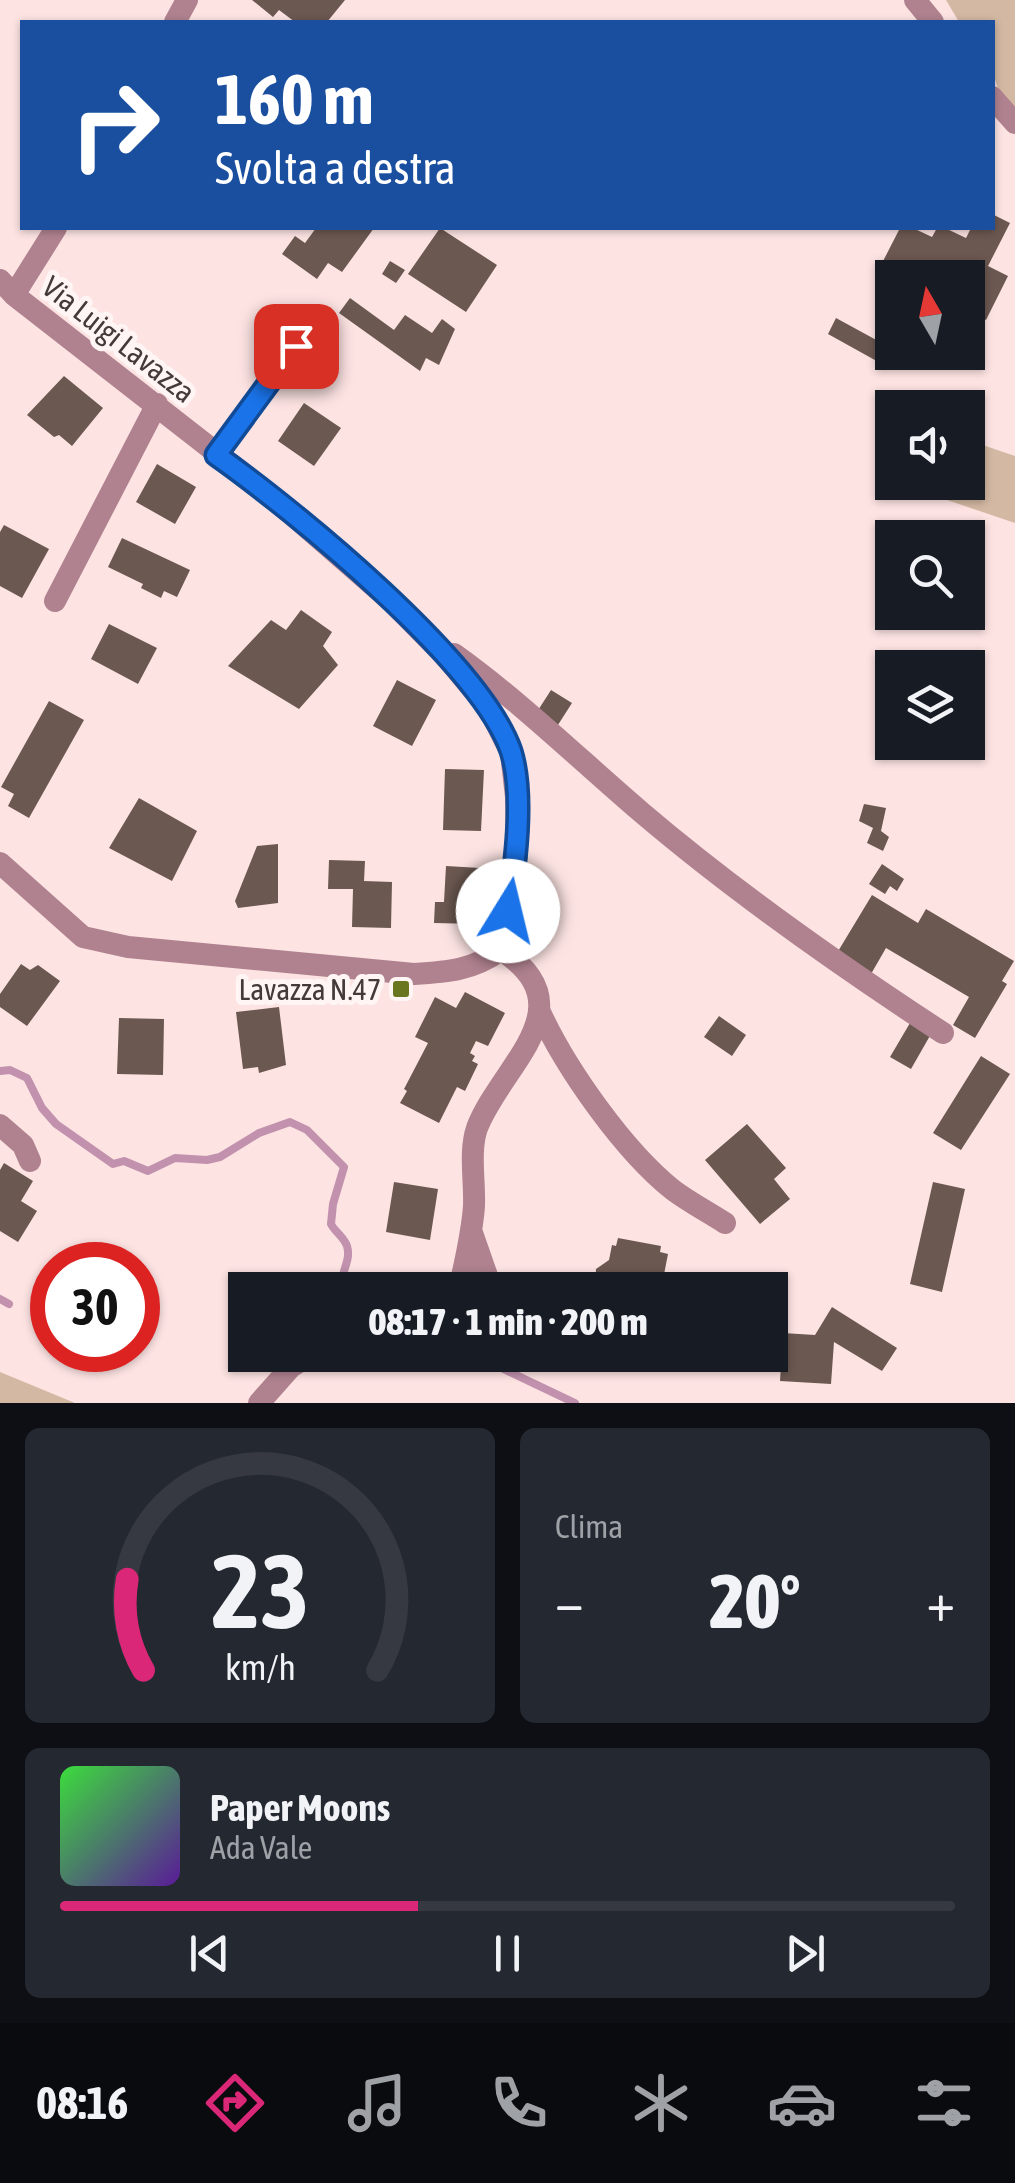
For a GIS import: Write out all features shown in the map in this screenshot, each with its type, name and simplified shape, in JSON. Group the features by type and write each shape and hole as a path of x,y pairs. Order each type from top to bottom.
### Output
{"street":[{"path":"915,0 931,20"},
{"path":"995,101 1015,123"},
{"path":"7,288 54,230"},
{"name":"Via Luigi Lavazza","path":"7,288 259,486 415,625 489,709 511,753 517,855 501,950"},
{"path":"216,455 317,319"},
{"path":"56,601 157,404"},
{"path":"415,625 495,683 642,813 818,950 943,1034"},
{"path":"0,864 84,937 128,947 414,974 456,972 483,963 501,950 530,974 538,986 540,1012 532,1036 477,1129 472,1233 463,1272"},
{"path":"540,1012 566,1060 647,1165 674,1190 725,1223"},
{"path":"0,1124 23,1145 30,1161"},
{"path":"472,1233 486,1272"},
{"path":"259,1403 287,1372"}],"shaded area":[{"path":"946,0 1015,0 1015,107 995,80 995,20 958,20"},
{"path":"985,446 1015,456 1015,523 947,500 985,500"},
{"path":"0,1372 75,1403 0,1403"}],"building":[{"path":"252,0 345,0 329,20 292,20 279,10 273,17"},
{"path":"995,216 1010,223 988,266 1008,276 986,320 985,260 884,260 899,230 917,230 932,237 936,230 949,230 966,238 970,230 995,230"},
{"path":"315,230 373,230 342,272 328,263 317,279 282,254 295,236 305,243"},
{"path":"439,230 497,265 466,312 408,274"},
{"path":"390,261 405,270 396,283 382,274"},
{"path":"350,298 394,330 405,315 432,333 442,319 455,329 439,365 426,358 420,371 339,313"},
{"path":"836,318 875,339 875,360 828,334"},
{"path":"64,376 103,408 72,446 27,415"},
{"path":"304,403 341,428 314,466 278,441"},
{"path":"157,464 196,487 175,524 136,502"},
{"path":"4,525 49,549 22,598 0,586 0,532"},
{"path":"122,538 190,570 177,597 164,591 161,598 108,567"},
{"path":"301,610 332,632 323,646 338,665 299,709 228,666 271,620 286,630"},
{"path":"109,624 157,648 138,684 91,659"},
{"path":"397,680 436,700 412,746 373,726"},
{"path":"551,690 572,703 556,728 535,715"},
{"path":"49,701 84,720 29,818 8,806 14,794 1,787"},
{"path":"445,769 484,770 481,831 443,830"},
{"path":"139,798 197,831 172,881 109,848"},
{"path":"864,804 886,808 881,831 889,837 883,851 867,843 873,828 859,821"},
{"path":"278,844 278,903 238,908 235,901 257,846"},
{"path":"329,860 365,861 364,881 392,882 391,928 352,927 353,889 328,889"},
{"path":"882,864 904,879 897,891 890,886 885,894 869,884"},
{"path":"446,866 480,868 478,924 434,923 435,902 444,902"},
{"path":"872,895 918,923 926,909 1014,961 1002,981 1007,984 975,1038 953,1025 969,997 886,948 871,974 837,953"},
{"path":"21,964 30,970 38,965 60,981 27,1026 0,1007 0,994"},
{"path":"465,992 505,1013 488,1046 476,1041 470,1053 475,1056 472,1061 478,1064 465,1091 457,1087 439,1123 400,1103 428,1043 415,1037 435,997 456,1008"},
{"path":"279,1007 286,1065 259,1073 258,1067 243,1069 236,1012"},
{"path":"719,1016 746,1035 732,1056 704,1037"},
{"path":"119,1018 164,1019 163,1075 117,1074"},
{"path":"910,1023 931,1034 911,1069 890,1057"},
{"path":"981,1056 1010,1074 961,1150 933,1133"},
{"path":"747,1124 786,1168 774,1179 790,1199 760,1224 705,1160"},
{"path":"4,1163 33,1181 21,1201 37,1211 18,1242 0,1231 0,1170"},
{"path":"394,1182 438,1189 430,1240 386,1232"},
{"path":"933,1182 965,1189 942,1292 910,1284"},
{"path":"618,1238 661,1246 660,1252 668,1254 664,1272 596,1272 609,1260 612,1245 616,1246"},
{"path":"832,1307 897,1348 882,1371 834,1342 831,1384 780,1381 781,1372 788,1372 788,1333 815,1335"}],"waterway":[{"path":"0,1071 10,1070 27,1078 42,1108 56,1124 113,1164 124,1161 148,1171 175,1158 220,1157 259,1133 290,1122 307,1130 344,1167 331,1224 347,1246 344,1272"},
{"path":"0,1299 9,1304"},
{"path":"510,1372 575,1403"}],"place":[{"name":"Lavazza N.47","path":"401,989"}],"route":[{"path":"296,346 216,455 259,486 392,602 489,709 511,753 516,798 517,855 508,911"}]}
